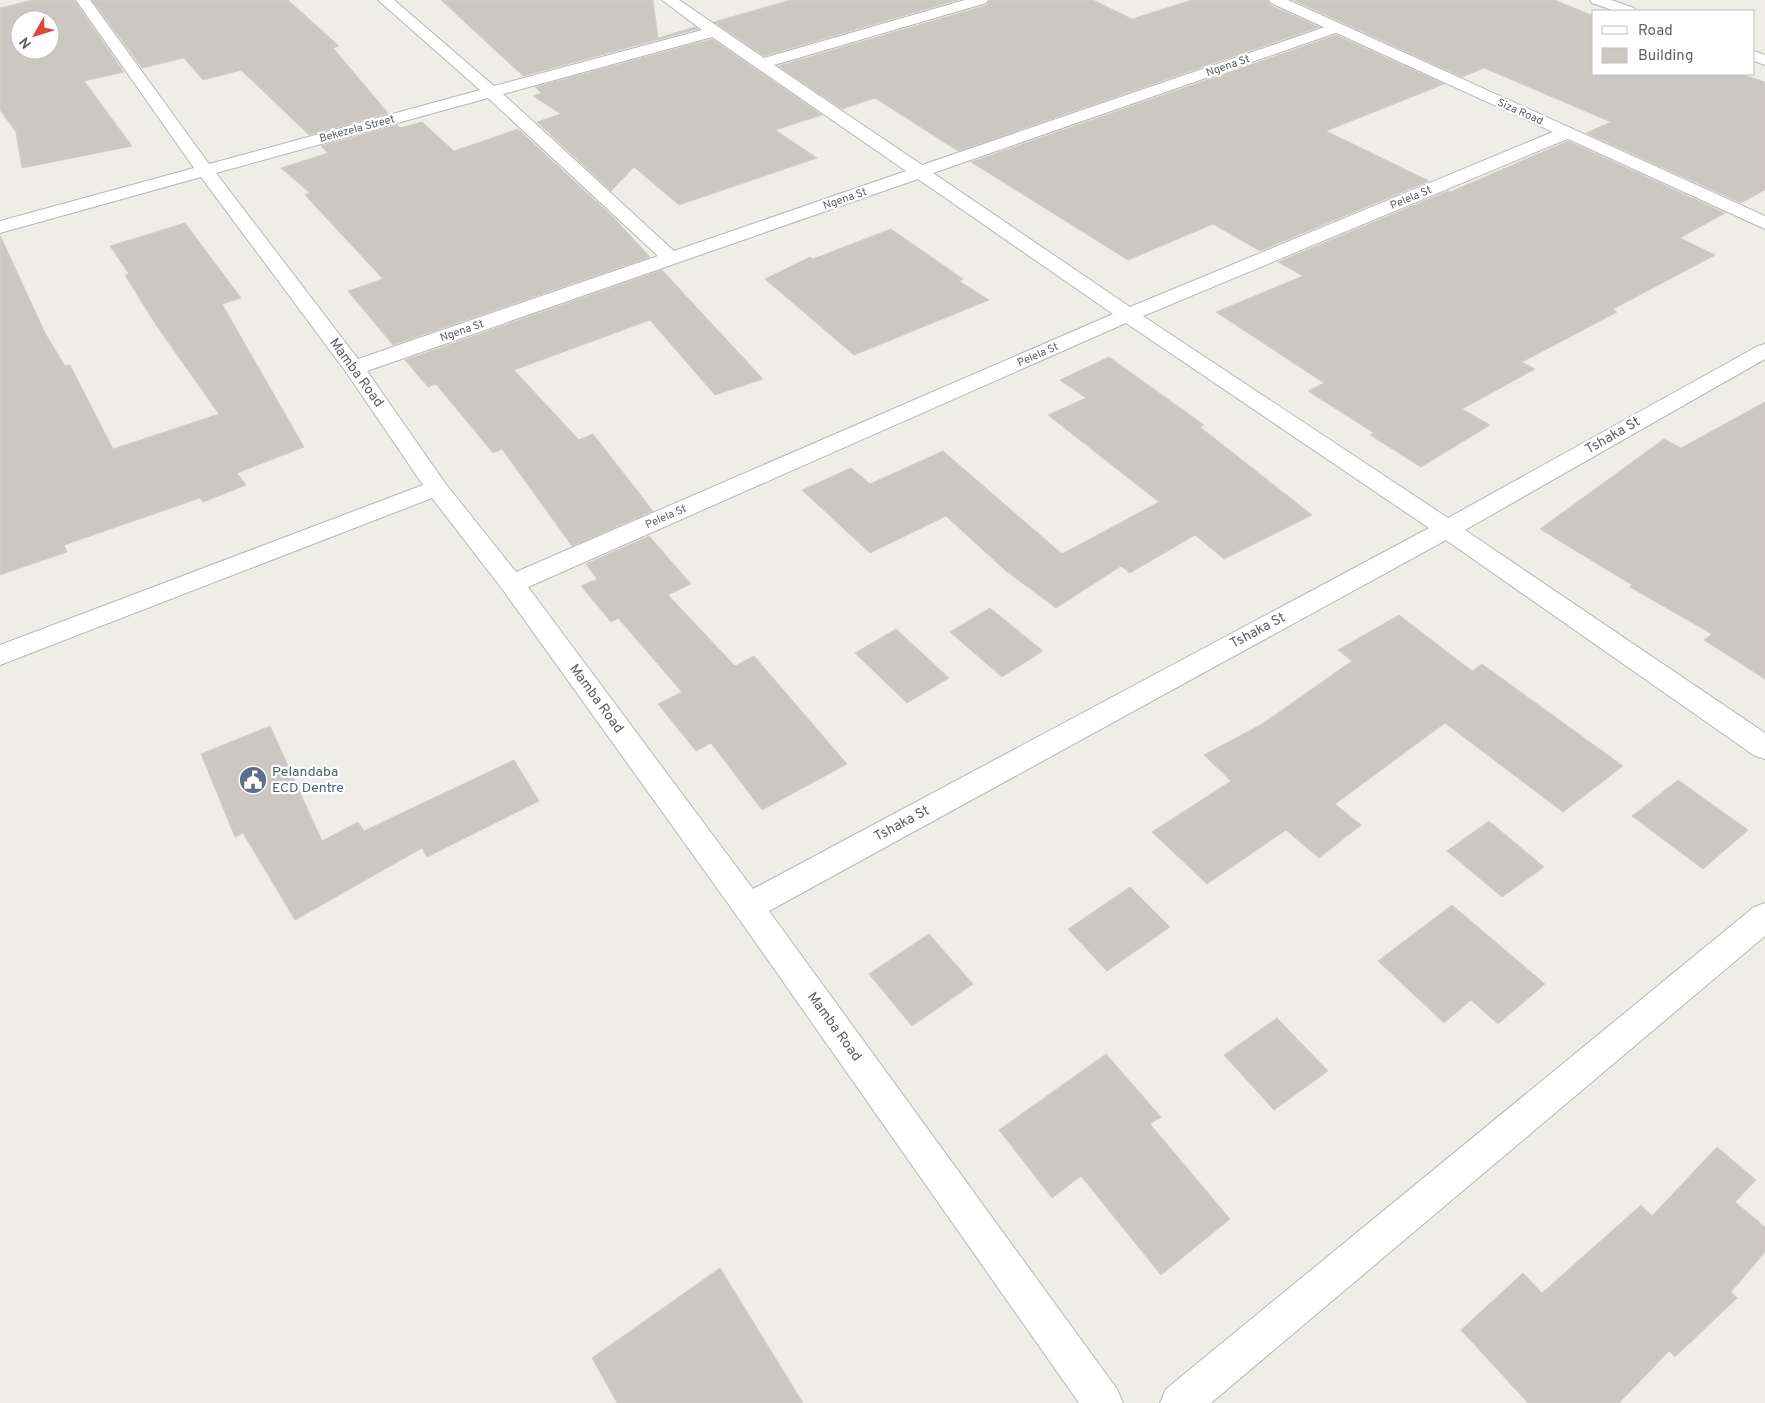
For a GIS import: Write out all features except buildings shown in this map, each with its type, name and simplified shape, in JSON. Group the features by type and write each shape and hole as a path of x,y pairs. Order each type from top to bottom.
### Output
{"street":[{"name":"Mamba Road","path":"83,0 205,171 354,368 437,488 512,584 748,907 1103,1403"},
{"path":"384,0 491,92 672,259"},
{"path":"669,0 1765,748"},
{"path":"763,63 981,0"},
{"name":"Siza Road","path":"1276,0 1765,223"},
{"path":"1597,0 1626,10"},
{"name":"Ngena St","path":"354,368 1336,28"},
{"name":"Bekezela Street","path":"0,227 715,31"},
{"name":"Pelela St","path":"512,584 1128,315 1566,133"},
{"name":"Tshaka St","path":"748,907 1447,530 1765,350"},
{"path":"1,651 437,488"},
{"path":"1180,1403 1765,917"}],"place":[{"name":"Pelandaba ECD Dentre","path":"253,780"}]}
